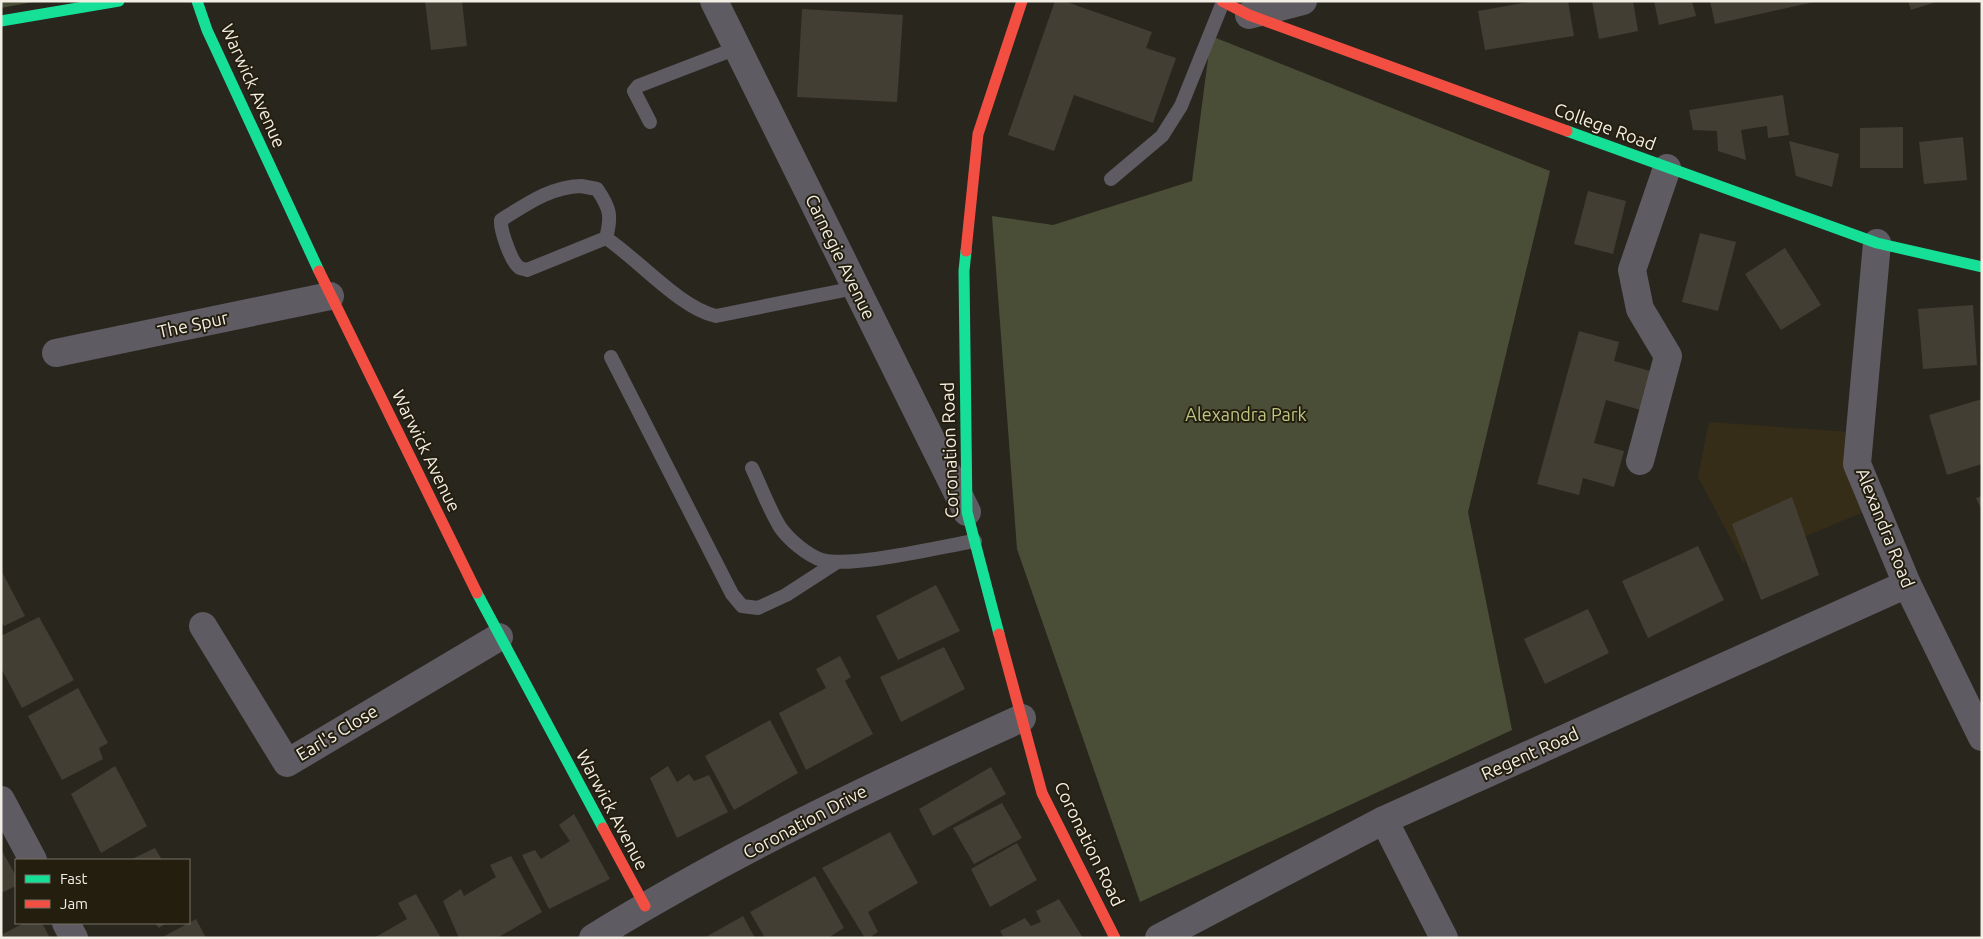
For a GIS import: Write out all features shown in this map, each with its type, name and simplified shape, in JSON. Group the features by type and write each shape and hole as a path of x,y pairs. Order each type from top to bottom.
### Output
{"street":[{"path":"1,21 119,1"},
{"name":"Warwick Avenue","path":"197,1 208,30 330,296 499,637 645,906"},
{"name":"Carnegie Avenue","path":"714,1 967,512"},
{"name":"Coronation Road","path":"1022,1 978,134 964,271 967,512 1042,793 1115,938"},
{"path":"1249,15 1302,1"},
{"name":"College Road","path":"1222,2 1249,15 1877,243 1982,266"},
{"path":"1640,461 1668,356 1640,310 1632,270 1667,168"},
{"name":"Alexandra Road","path":"1877,243 1857,464 1907,584 1982,737"},
{"name":"The Spur","path":"56,354 330,296"},
{"name":"Regent Road","path":"1160,938 1384,820 1907,584"},
{"name":"Earl's Close","path":"203,626 287,763 499,637"},
{"name":"Coronation Drive","path":"593,938 645,906 867,789 1022,718"},
{"path":"1,800 32,859"},
{"path":"1384,820 1444,938"},
{"path":"67,924 74,938"}],"lane":[{"path":"1112,179 1162,136 1181,106 1222,2"},
{"path":"650,122 634,91 638,86 737,48"},
{"path":"581,186 597,190 605,202 611,219 606,238 528,270 519,268 500,227 502,220 544,195 563,187 581,186"},
{"path":"606,238 627,251 692,306 705,314 716,316 855,288"},
{"path":"611,357 728,586 742,606 758,608 786,595 837,562"},
{"path":"752,468 781,528 797,544 820,559 837,562 975,542"}],"shaded area":[{"path":"1709,422 1850,432 1871,509 1743,562 1698,477"}],"green space":[{"path":"1,1 38,1 1,8"},
{"name":"Alexandra Park","path":"1211,36 1550,171 1468,512 1512,730 1140,902 1017,549 992,216 1053,225 1192,181"}],"building":[{"path":"425,1 462,1 467,46 431,50"},
{"path":"1055,1 1064,1 1152,32 1146,48 1176,58 1153,123 1074,95 1054,151 1008,135"},
{"path":"1535,1 1568,1 1574,36 1485,50 1478,11"},
{"path":"1592,1 1633,1 1638,31 1599,39"},
{"path":"1654,1 1692,1 1696,16 1659,25"},
{"path":"1710,1 1813,1 1814,2 1715,24"},
{"path":"1908,1 1935,1 1936,2 1911,10"},
{"path":"802,9 903,15 897,102 797,97"},
{"path":"1783,95 1789,135 1768,138 1767,126 1741,130 1746,160 1718,151 1717,131 1693,130 1689,110"},
{"path":"1903,127 1903,168 1860,168 1860,128"},
{"path":"1963,137 1967,180 1924,184 1919,142"},
{"path":"1789,141 1839,154 1832,187 1796,176"},
{"path":"1588,191 1626,201 1613,254 1574,244"},
{"path":"1700,233 1736,242 1718,311 1682,302"},
{"path":"1785,248 1821,305 1781,330 1745,274"},
{"path":"1973,305 1977,365 1923,369 1918,309"},
{"path":"1579,331 1619,342 1614,361 1654,372 1644,411 1606,400 1594,443 1624,451 1614,487 1583,478 1579,495 1537,484"},
{"path":"1982,399 1982,464 1947,475 1929,415"},
{"path":"1982,496 1982,511 1976,498"},
{"path":"1792,497 1819,575 1761,600 1732,524"},
{"path":"1698,546 1724,600 1648,638 1622,581"},
{"path":"1,570 25,616 4,626 1,622"},
{"path":"936,585 960,631 898,660 876,616"},
{"path":"1588,609 1609,653 1545,684 1524,639"},
{"path":"39,617 74,680 22,708 1,668 1,636"},
{"path":"944,647 965,689 901,722 880,677"},
{"path":"840,656 851,677 845,681 873,734 806,770 779,713 826,688 816,669"},
{"path":"78,688 108,743 99,748 103,759 62,780 28,716"},
{"path":"770,720 798,773 734,810 705,756"},
{"path":"115,766 147,826 101,853 71,794"},
{"path":"668,766 677,782 689,774 694,781 709,775 728,812 677,838 650,778"},
{"path":"991,767 1006,794 933,836 919,809"},
{"path":"1002,803 1022,838 974,864 953,828"},
{"path":"574,814 610,879 549,909 522,855 535,850 541,859 570,841 559,825"},
{"path":"890,832 918,883 868,912 878,932 869,938 865,938 822,868"},
{"path":"1017,843 1037,880 990,907 971,869"},
{"path":"155,848 161,859 132,859"},
{"path":"1,849 15,874 15,886 1,893"},
{"path":"511,856 542,912 497,938 459,938 443,901 461,889 464,896 496,877 490,865"},
{"path":"815,876 844,928 828,938 765,938 750,912"},
{"path":"416,894 441,938 374,938 407,919 398,903"},
{"path":"1059,899 1083,938 1004,938 1000,931 1025,918 1031,926 1041,922 1036,911"},
{"path":"743,916 755,938 704,938"},
{"path":"196,919 206,938 161,938 190,924"},
{"path":"22,924 43,924 50,938 1,938 1,935"},
{"path":"156,924 165,924 159,928"}],"traffic: fast":[{"path":"1,21 119,1"},
{"path":"197,1 207,30 319,271"},
{"path":"1567,131 1877,243 1982,267"},
{"path":"966,251 964,271 967,512 999,634"},
{"path":"477,593 603,828"}],"traffic: jam":[{"path":"966,251 978,134 1022,1"},
{"path":"1222,1 1249,15 1567,131"},
{"path":"319,271 477,593"},
{"path":"999,634 1042,793 1115,938"},
{"path":"603,828 645,906"}]}
